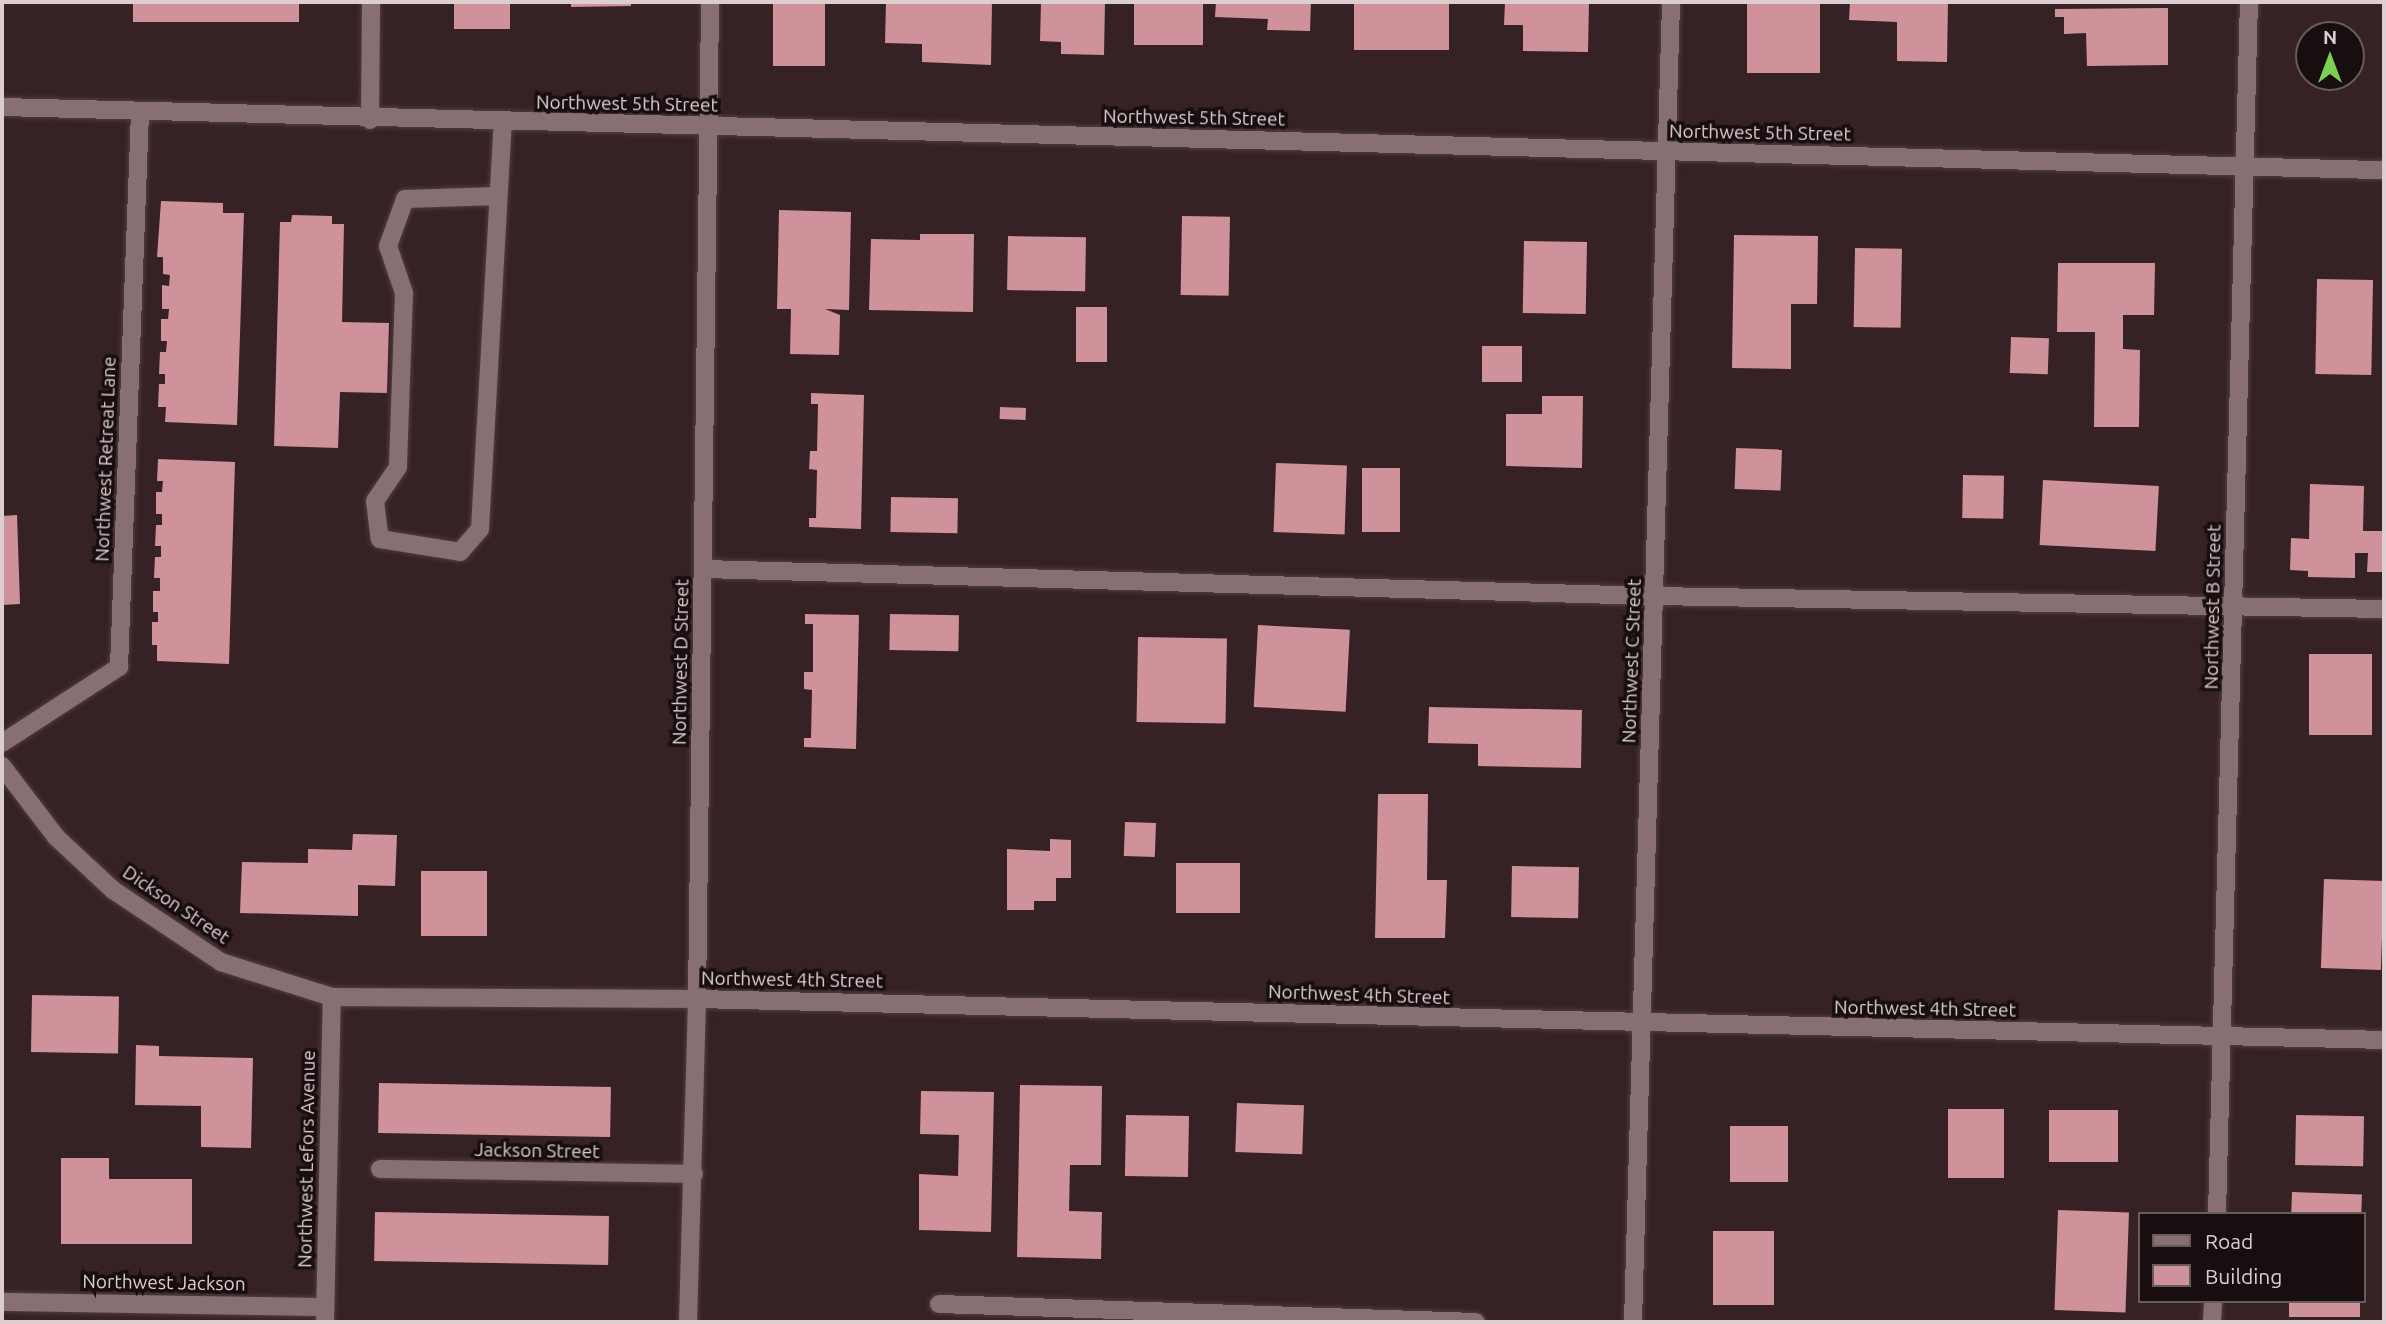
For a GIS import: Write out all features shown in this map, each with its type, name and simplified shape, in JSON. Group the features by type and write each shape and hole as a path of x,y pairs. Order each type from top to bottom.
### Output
{"street":[{"path":"370,120 371,2"},
{"name":"Northwest D Street","path":"688,1322 697,999 710,2"},
{"name":"Northwest C Street","path":"1633,1322 1671,2"},
{"name":"Northwest B Street","path":"2217,1212 2224,1036 2249,2"},
{"name":"Northwest 5th Street","path":"2,107 370,120 2384,170"},
{"name":"Northwest Retreat Lane","path":"2,743 119,667 140,112"},
{"path":"498,195 405,198 388,246 404,293 398,467 375,501 380,539 460,552 480,529 503,122"},
{"path":"704,569 1654,596 2384,608"},
{"name":"Dickson Street","path":"2,766 56,836 113,890 221,962 332,997"},
{"name":"Northwest 4th Street","path":"332,997 697,999 2384,1040"},
{"name":"Northwest Lefors Avenue","path":"325,1314 332,997"},
{"name":"Jackson Street","path":"380,1169 694,1174"},
{"name":"Northwest Jackson","path":"2,1302 325,1314"},
{"path":"2212,1322 2213,1303"},
{"path":"939,1304 1476,1322"}],"building":[{"path":"133,2 299,2 299,22 133,22"},
{"path":"454,2 510,2 510,29 454,29"},
{"path":"571,2 631,2 631,6 571,7"},
{"path":"773,2 825,2 825,66 773,66"},
{"path":"886,2 992,2 991,65 922,62 922,44 885,43"},
{"path":"1041,2 1105,2 1104,55 1061,54 1061,42 1040,41"},
{"path":"1134,2 1203,2 1203,45 1134,45"},
{"path":"1216,2 1311,2 1310,31 1267,30 1268,19 1215,17"},
{"path":"1354,2 1449,2 1449,50 1354,50"},
{"path":"1505,2 1589,2 1588,52 1523,51 1523,25 1504,25"},
{"path":"1747,2 1820,2 1820,73 1747,73"},
{"path":"1850,2 1948,2 1947,62 1897,61 1897,22 1849,20"},
{"path":"2168,8 2168,65 2087,66 2086,33 2064,34 2064,17 2055,17 2055,9"},
{"path":"161,201 223,203 223,213 244,213 237,425 165,422 166,407 158,407 159,384 165,384 165,374 159,374 160,352 166,352 167,341 161,341 161,319 168,319 169,309 162,309 162,285 169,286 170,275 163,274 163,257 157,257"},
{"path":"779,210 851,212 849,310 825,309 840,315 839,355 790,354 791,309 777,309"},
{"path":"292,215 332,216 332,224 344,224 342,322 389,323 387,393 340,392 338,448 274,446 280,222 291,222"},
{"path":"1182,216 1230,217 1229,296 1181,295"},
{"path":"920,234 974,234 973,312 869,310 871,239 920,240"},
{"path":"1734,235 1818,236 1817,304 1791,304 1791,369 1732,368"},
{"path":"1008,236 1086,237 1085,291 1007,290"},
{"path":"1524,241 1587,242 1586,314 1523,313"},
{"path":"1855,248 1902,249 1901,328 1854,327"},
{"path":"2058,263 2155,263 2154,315 2123,315 2123,349 2140,350 2139,427 2094,427 2095,332 2057,332"},
{"path":"2317,279 2373,280 2371,375 2315,374"},
{"path":"1076,307 1107,307 1107,362 1076,362"},
{"path":"2011,337 2049,338 2048,374 2010,373"},
{"path":"1482,346 1522,346 1522,382 1482,382"},
{"path":"811,393 864,395 861,529 809,527 809,518 816,518 817,470 809,469 810,451 817,451 818,404 811,404"},
{"path":"1542,396 1583,396 1582,468 1506,466 1506,414 1542,414"},
{"path":"1000,407 1026,408 1026,420 1000,419"},
{"path":"1736,448 1782,450 1781,491 1735,489"},
{"path":"158,459 235,462 229,664 157,661 157,645 152,645 152,622 158,622 158,612 153,612 153,591 160,591 160,578 154,578 155,557 161,557 161,546 155,546 156,525 162,525 162,514 156,514 156,492 162,492 163,481 157,481"},
{"path":"1276,463 1347,465 1345,534 1274,532"},
{"path":"1362,468 1400,468 1400,532 1362,532"},
{"path":"1963,475 2004,476 2003,519 1962,518"},
{"path":"2043,480 2159,486 2155,551 2040,545"},
{"path":"2310,484 2364,486 2363,531 2384,531 2384,572 2367,572 2368,553 2355,553 2355,578 2308,577 2308,571 2290,570 2291,538 2309,539"},
{"path":"891,497 958,498 957,533 890,532"},
{"path":"17,515 20,604 2,605 2,516"},
{"path":"805,614 859,615 856,749 804,747 804,738 811,738 812,690 804,689 804,672 813,672 813,624 805,624"},
{"path":"890,614 959,615 958,651 889,650"},
{"path":"1258,625 1350,630 1346,712 1254,707"},
{"path":"1138,637 1227,639 1226,724 1137,722"},
{"path":"2309,654 2372,654 2372,735 2309,735"},
{"path":"1429,707 1582,710 1581,768 1478,766 1478,744 1428,743"},
{"path":"1378,794 1428,794 1427,880 1447,880 1445,938 1375,938"},
{"path":"1125,822 1156,823 1155,857 1124,856"},
{"path":"353,834 397,835 395,886 358,885 358,916 240,913 242,862 308,863 308,849 352,850"},
{"path":"1050,839 1071,840 1071,878 1056,878 1056,901 1034,901 1034,910 1007,910 1007,849 1050,851"},
{"path":"1176,863 1240,863 1240,913 1176,913"},
{"path":"1512,866 1579,867 1578,918 1511,917"},
{"path":"421,871 487,871 487,936 421,936"},
{"path":"2324,879 2384,881 2381,970 2321,968"},
{"path":"32,995 119,997 118,1054 31,1052"},
{"path":"136,1045 159,1046 159,1056 253,1058 251,1148 201,1147 201,1106 135,1105"},
{"path":"379,1083 611,1087 610,1137 378,1133"},
{"path":"1020,1085 1102,1086 1101,1165 1070,1165 1069,1211 1102,1212 1101,1259 1017,1257"},
{"path":"921,1091 994,1092 991,1232 919,1230 919,1174 958,1176 959,1135 920,1134"},
{"path":"1237,1103 1304,1105 1302,1154 1235,1152"},
{"path":"1948,1109 2004,1109 2004,1178 1948,1178"},
{"path":"2049,1110 2118,1110 2118,1162 2049,1162"},
{"path":"1126,1115 1189,1116 1188,1177 1125,1176"},
{"path":"2296,1115 2364,1116 2363,1166 2295,1165"},
{"path":"1730,1126 1788,1126 1788,1182 1730,1182"},
{"path":"61,1158 109,1158 109,1179 192,1179 192,1244 61,1244"},
{"path":"2292,1192 2362,1194 2361,1212 2291,1212"},
{"path":"2058,1210 2129,1212 2125,1312 2055,1310"},
{"path":"375,1212 609,1216 608,1265 374,1261"},
{"path":"1713,1231 1774,1231 1774,1305 1713,1305"},
{"path":"2289,1303 2360,1303 2360,1317 2289,1317"}]}
